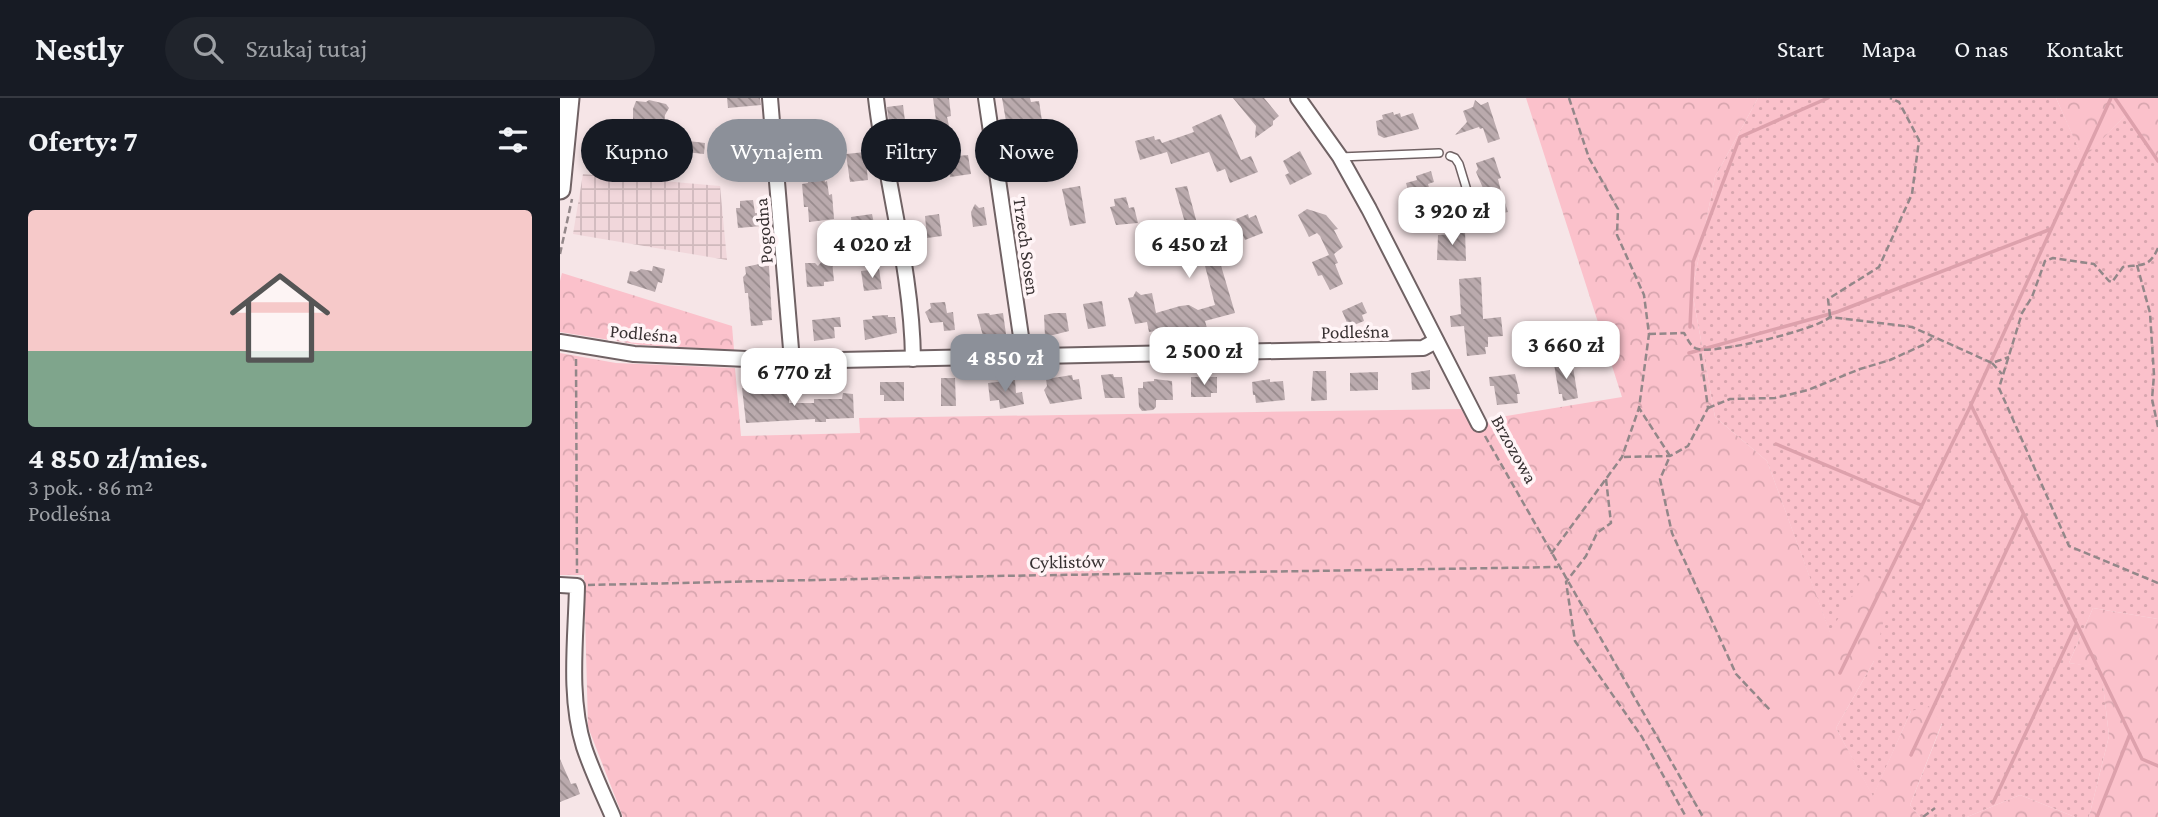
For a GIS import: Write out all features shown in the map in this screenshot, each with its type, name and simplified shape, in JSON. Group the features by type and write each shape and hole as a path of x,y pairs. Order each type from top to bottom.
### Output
{"street":[{"path":"560,189 569,98"},
{"name":"Pogodna","path":"770,98 792,361"},
{"path":"876,98 880,136 901,241 911,316 913,359"},
{"name":"Trzech Sosen","path":"986,98 1024,357"},
{"name":"Brzozowa","path":"1298,98 1340,158 1479,424"},
{"name":"Podleśna","path":"560,342 634,354 792,361 1423,348 1436,341"},
{"path":"560,585 577,586 575,691 578,718 584,747 613,817"}],"lane":[{"path":"1340,158 1439,153"},
{"path":"1450,156 1459,164 1472,207"}],"path":[{"path":"1551,554 1622,457 1639,408 1649,334 1644,295 1618,235 1618,209 1589,158 1570,98"},
{"path":"1830,317 1828,299 1879,267 1912,194 1919,140 1899,102 1890,98"},
{"path":"2158,248 2153,260 2148,264 2123,267 2112,282 2094,264 2053,258 2045,261 2032,297 2022,313 1999,388 2069,545 2158,583"},
{"path":"2137,265 2150,313 2154,375 2152,399 2158,427"},
{"path":"1649,334 1684,332 1692,347 1700,350 1730,348 1823,323 1830,317 1912,327 1992,363 2003,375"},
{"path":"1707,408 1730,399 1775,398 1808,390 1890,360 1923,345 1933,337"},
{"path":"576,345 577,586"},
{"path":"1622,457 1670,456 1688,446 1707,408 1700,350"},
{"path":"1992,363 2009,356"},
{"path":"1639,408 1670,456"},
{"name":"Brzozowa","path":"1479,424 1566,582 1703,817"},
{"path":"1670,456 1660,479 1672,533 1736,674 1770,710"},
{"path":"1606,479 1611,523 1597,533 1586,556 1566,582 1575,641 1642,737 1686,817"},
{"name":"Cyklistów","path":"577,586 1558,567"},
{"path":"1923,817 1936,808"}],"shaded area":[{"path":"582,182 674,182 720,186 727,260 573,234"}],"green space":[{"path":"1526,98 1758,98 1715,177 1692,291 1715,417 1767,461 1830,632 1867,571 1892,585 1874,661 1836,728 1873,796 1911,711 1929,706 1942,723 1910,805 1920,817 623,817 588,727 584,575 560,575 560,353 616,363 735,368 741,436 860,433 859,418 1461,409 1473,429 1489,422 1488,419 1622,397"},
{"path":"1758,98 2056,98 2083,158 2126,115 2158,158 2158,619 2093,608 2069,663 2101,667 2109,736 2089,817 2075,817 2020,795 1967,817 1920,817 1910,805 1942,724 1911,711 1873,797 1836,728 1874,661 1830,633 1767,461 1715,417 1692,291 1715,177"},
{"path":"2056,98 2158,98 2158,158 2126,115 2083,159"},
{"path":"562,273 732,326 734,350 641,345 560,332"},
{"path":"2093,608 2158,619 2158,817 2089,817 2109,736 2101,668 2069,663"},
{"path":"2020,795 2075,817 1967,817"}],"building":[{"path":"727,98 760,98 761,105 728,108"},
{"path":"933,98 949,98 951,116 947,119 936,119"},
{"path":"1002,98 1030,98 1031,102 1039,101 1042,119 1006,119"},
{"path":"1233,98 1264,98 1279,116 1273,121 1273,125 1255,138 1256,126"},
{"path":"649,100 666,104 669,108 665,119 633,119 636,101"},
{"path":"1475,100 1481,105 1488,102 1500,139 1488,143 1483,128 1479,127 1455,135 1467,122 1463,111 1473,107"},
{"path":"903,105 905,119 888,119 887,107"},
{"path":"1393,112 1394,115 1400,113 1401,117 1413,113 1419,129 1384,138 1378,135 1376,121 1383,119 1382,115"},
{"path":"1221,114 1241,160 1251,156 1258,172 1230,183 1225,169 1217,172 1209,152 1171,164 1167,152 1140,160 1135,141 1154,136 1155,140 1160,139 1162,143 1194,132 1192,127"},
{"path":"693,142 705,143 704,154 693,153"},
{"path":"1300,151 1312,174 1290,185 1285,175 1289,173 1283,161"},
{"path":"861,152 861,181 850,182 847,154"},
{"path":"968,155 971,174 961,175 961,156"},
{"path":"1494,157 1508,212 1487,216 1482,197 1486,195 1476,172 1476,163"},
{"path":"1431,171 1434,182 1428,184 1432,199 1432,202 1426,203 1429,212 1413,217 1406,195 1409,194 1406,183"},
{"path":"827,182 829,195 832,194 834,219 809,222 808,207 804,207 802,184"},
{"path":"1080,186 1086,223 1070,226 1062,189"},
{"path":"1187,186 1202,242 1224,237 1228,249 1217,252 1235,313 1205,321 1208,332 1200,328 1178,334 1176,327 1149,332 1147,322 1135,324 1128,298 1133,297 1136,291 1141,295 1152,293 1156,313 1180,306 1189,305 1198,310 1215,305 1203,258 1178,265 1170,238 1188,233 1175,188"},
{"path":"1126,197 1129,208 1134,207 1138,223 1116,225 1110,207 1115,206 1114,199"},
{"path":"753,200 755,213 761,213 762,226 738,228 736,208 740,208 740,201"},
{"path":"975,204 979,208 984,207 987,225 973,227 971,212"},
{"path":"1307,209 1326,215 1338,229 1334,230 1343,247 1334,254 1343,284 1330,290 1322,275 1318,276 1312,262 1329,255 1317,233 1309,237 1298,215"},
{"path":"872,214 878,243 868,244 867,238 858,239 857,227 852,228 851,217"},
{"path":"939,214 942,236 927,238 925,216"},
{"path":"1248,214 1249,218 1256,215 1263,233 1245,240 1236,219"},
{"path":"1465,230 1466,261 1437,260 1438,235 1456,234 1456,231"},
{"path":"827,255 828,261 832,261 834,281 824,282 824,286 807,287 805,263 815,263 818,266"},
{"path":"764,263 764,266 769,266 772,320 762,321 763,325 751,326 748,293 745,293 743,277 746,274 745,267"},
{"path":"653,266 665,269 662,283 658,282 655,292 627,283 630,271 652,271"},
{"path":"879,269 882,289 864,291 861,271"},
{"path":"1481,277 1483,319 1501,317 1503,336 1488,337 1486,354 1467,356 1464,326 1451,327 1450,316 1461,314 1459,279"},
{"path":"1102,301 1106,326 1088,329 1083,304"},
{"path":"945,302 947,313 953,312 955,330 944,331 943,322 930,323 925,312 931,308 930,303"},
{"path":"1362,302 1367,313 1362,315 1364,321 1349,327 1342,311"},
{"path":"1003,313 1006,334 983,336 977,314"},
{"path":"1066,313 1069,331 1045,337 1044,315"},
{"path":"872,316 895,317 897,333 865,340 863,320 873,319"},
{"path":"840,317 841,327 834,327 835,338 814,341 812,320"},
{"path":"1572,361 1578,398 1563,401 1562,394 1559,394 1554,364"},
{"path":"1430,370 1430,389 1412,390 1411,373"},
{"path":"1313,371 1326,371 1327,400 1311,401"},
{"path":"1378,372 1378,390 1350,391 1350,373"},
{"path":"1113,374 1114,377 1122,377 1125,398 1105,398 1101,375"},
{"path":"1515,374 1520,394 1517,394 1518,403 1497,405 1494,386 1490,386 1489,377"},
{"path":"1072,375 1073,380 1079,379 1082,399 1050,404 1044,390 1047,386 1046,379"},
{"path":"1191,377 1217,377 1217,393 1211,393 1211,397 1191,397"},
{"path":"941,378 955,378 956,406 941,406"},
{"path":"1154,379 1172,381 1173,400 1156,400 1153,410 1142,411 1139,407 1138,388 1143,388 1143,382"},
{"path":"1270,379 1270,382 1283,381 1285,400 1256,403 1252,382"},
{"path":"1015,380 1016,393 1022,392 1024,404 1000,409 999,400 990,401 988,383"},
{"path":"880,382 904,382 904,401 884,401 884,395 880,395"},
{"path":"742,388 755,388 755,393 789,392 789,403 814,403 814,399 842,399 843,393 853,394 854,418 826,419 826,422 815,422 815,419 746,423"},
{"path":"560,759 571,784 576,783 580,794 560,802"}],"waterway":[{"path":"1690,327 1693,262 1740,137 1828,98"},
{"path":"2111,98 1971,405 2142,759 2158,766"},
{"path":"2115,98 2158,161"},
{"path":"1689,353 1837,312 2051,229"},
{"path":"1840,673 1971,405"},
{"path":"1776,444 1921,505"},
{"path":"1911,755 2023,515"},
{"path":"1993,803 2076,625"},
{"path":"2097,817 2130,734"}]}
